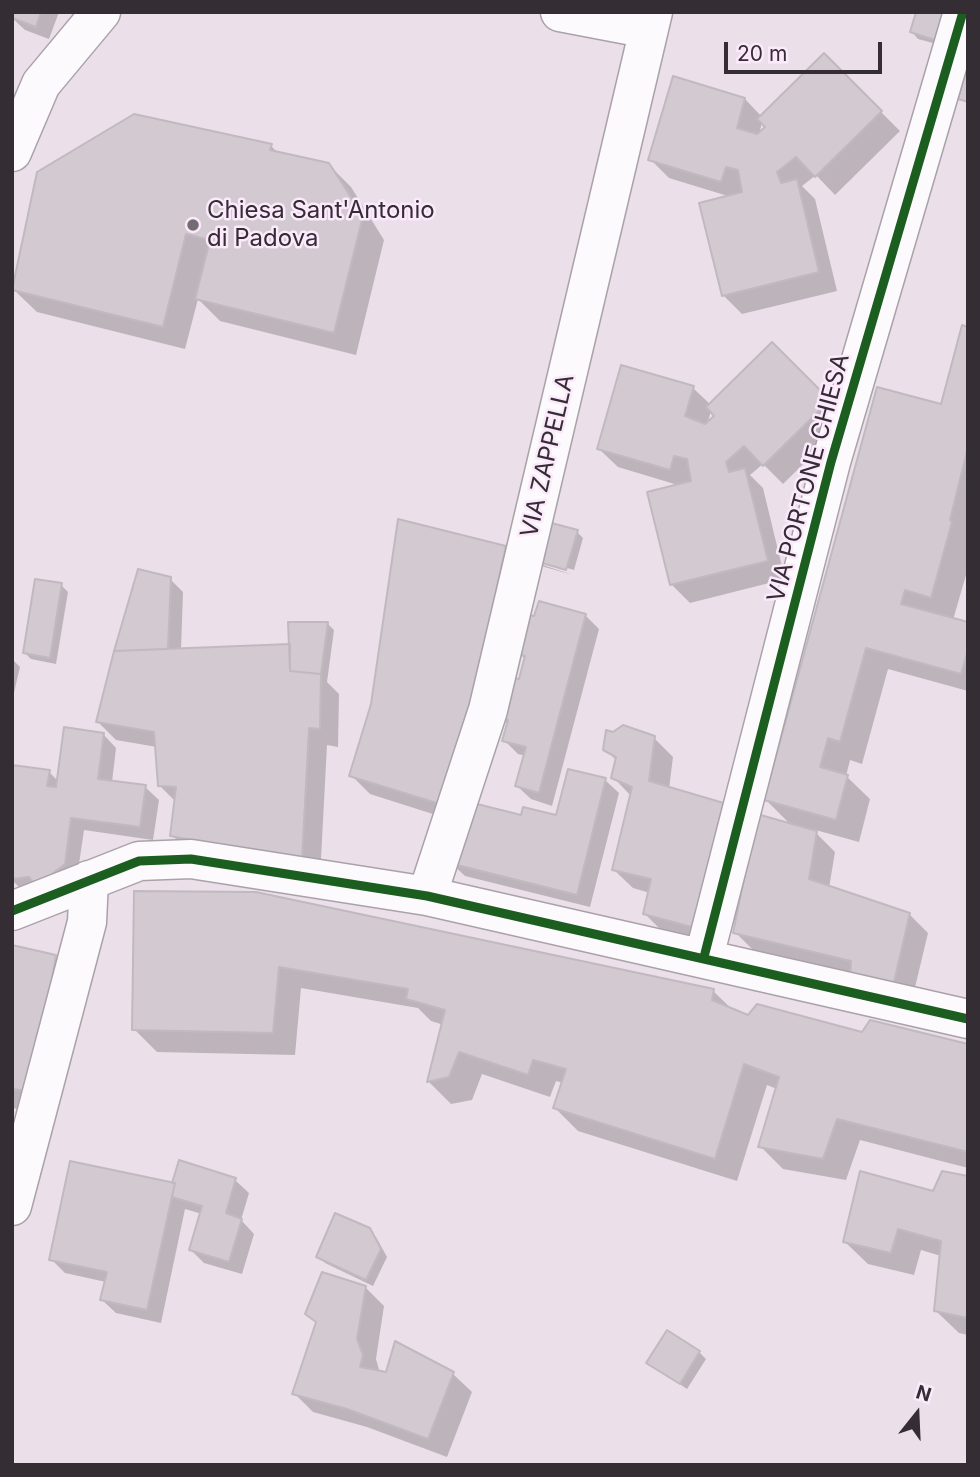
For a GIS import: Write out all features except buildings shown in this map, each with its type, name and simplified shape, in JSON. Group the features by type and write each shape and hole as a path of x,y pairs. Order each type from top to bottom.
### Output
{"street":[{"path":"12,152 41,84 101,12"},
{"path":"560,12 651,21"},
{"name":"VIA PORTONE CHIESA","path":"704,957 831,462 963,12"},
{"name":"VIA ZAPPELLA","path":"427,896 488,710 651,21"},
{"path":"12,912 139,861 191,859 427,896 968,1019"},
{"path":"12,1206 87,922 89,880"}],"cycle path":[{"path":"704,957 831,462 963,12"},
{"path":"12,911 139,861 191,859 427,896 968,1019"}],"place":[{"name":"Chiesa Sant'Antonio di Padova","path":"193,225"}]}
